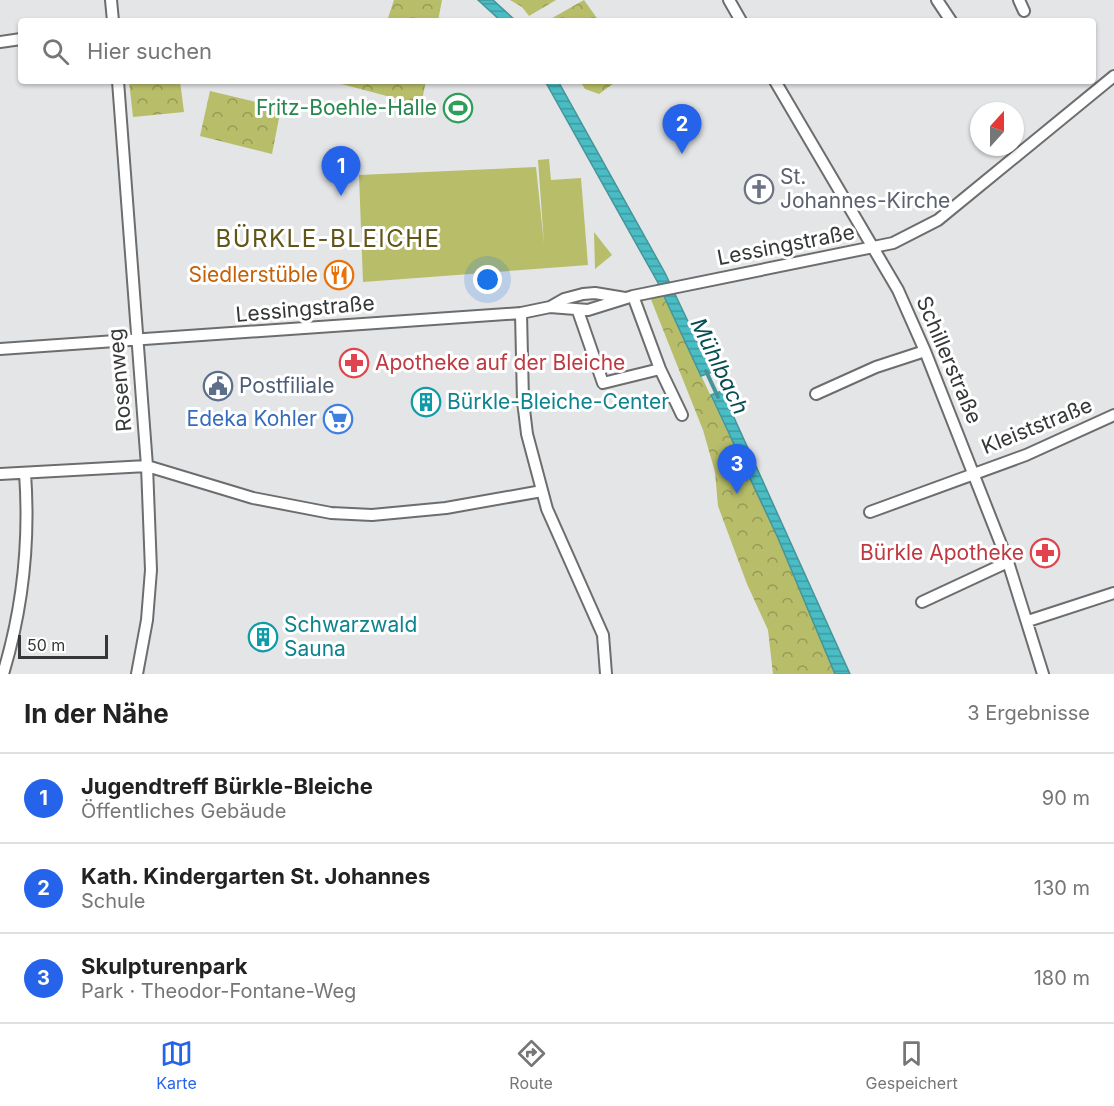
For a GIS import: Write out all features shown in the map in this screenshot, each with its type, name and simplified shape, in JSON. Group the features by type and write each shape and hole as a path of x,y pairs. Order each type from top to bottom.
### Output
{"street":[{"path":"111,0 113,18"},
{"path":"729,0 739,18"},
{"path":"937,0 949,18"},
{"path":"1019,0 1024,11"},
{"path":"0,42 18,39"},
{"name":"Lessingstraße","path":"0,349 521,313 550,307 578,310 600,307 629,297 672,288 872,249 906,238 938,220 1114,76"},
{"name":"Rosenweg","path":"118,84 147,466 151,570 147,620 137,674"},
{"name":"Schillerstraße","path":"777,84 898,290 974,472 1008,562 1043,674"},
{"name":"Lessingstraße","path":"550,307 564,299 595,293 629,297"},
{"path":"629,297 682,415"},
{"path":"578,310 603,383 660,369"},
{"path":"521,313 523,401 527,434 542,491 603,635 606,674"},
{"path":"816,394 876,367 925,351"},
{"name":"Kleiststraße","path":"870,512 1026,454 1114,415"},
{"path":"0,474 147,466 253,498 331,513 372,515 446,508 542,491"},
{"path":"3,674 17,623 27,550 25,473"},
{"path":"922,602 1008,562"},
{"path":"1028,621 1114,593"}],"green space":[{"path":"394,0 442,0 439,18 388,18"},
{"path":"510,0 556,0 529,16 522,7"},
{"path":"584,0 597,18 552,18"},
{"path":"129,84 180,84 184,112 133,117"},
{"path":"341,84 425,84 421,105"},
{"path":"582,84 613,84 599,94 585,89"},
{"path":"210,91 281,108 272,154 200,136"},
{"path":"549,159 551,180 581,178 588,265 363,282 359,175 536,167 544,244 538,160"},
{"path":"594,232 612,255 595,269"},
{"path":"662,293 778,538 835,674 773,674 768,630 747,584 718,506 715,472 703,430 650,297"}],"water":[{"path":"478,0 493,0 513,18 498,18"},
{"path":"547,84 560,84 665,273 712,372 701,376 657,281"},
{"path":"722,391 850,674 835,674 778,538 711,395"}],"waterway":[{"name":"Mühlbach","path":"706,371 718,397"}],"place":[{"name":"Fritz-Boehle-Halle","path":"458,108"},
{"name":"Kath. Kindergarten St. Johannes","path":"682,154"},
{"name":"St. Johannes-Kirche","path":"759,189"},
{"name":"Jugendtreff Bürkle-Bleiche","path":"341,196"},
{"name":"Siedlerstüble","path":"339,275"},
{"name":"Apotheke auf der Bleiche","path":"354,363"},
{"name":"Postfiliale","path":"218,386"},
{"name":"Bürkle-Bleiche-Center","path":"426,402"},
{"name":"Edeka Kohler","path":"338,419"},
{"name":"Skulpturenpark","path":"737,494"},
{"name":"Bürkle Apotheke","path":"1045,553"},
{"name":"Schwarzwald Sauna","path":"263,637"}],"district":[{"name":"BÜRKLE-BLEICHE","path":"328,239"}]}
